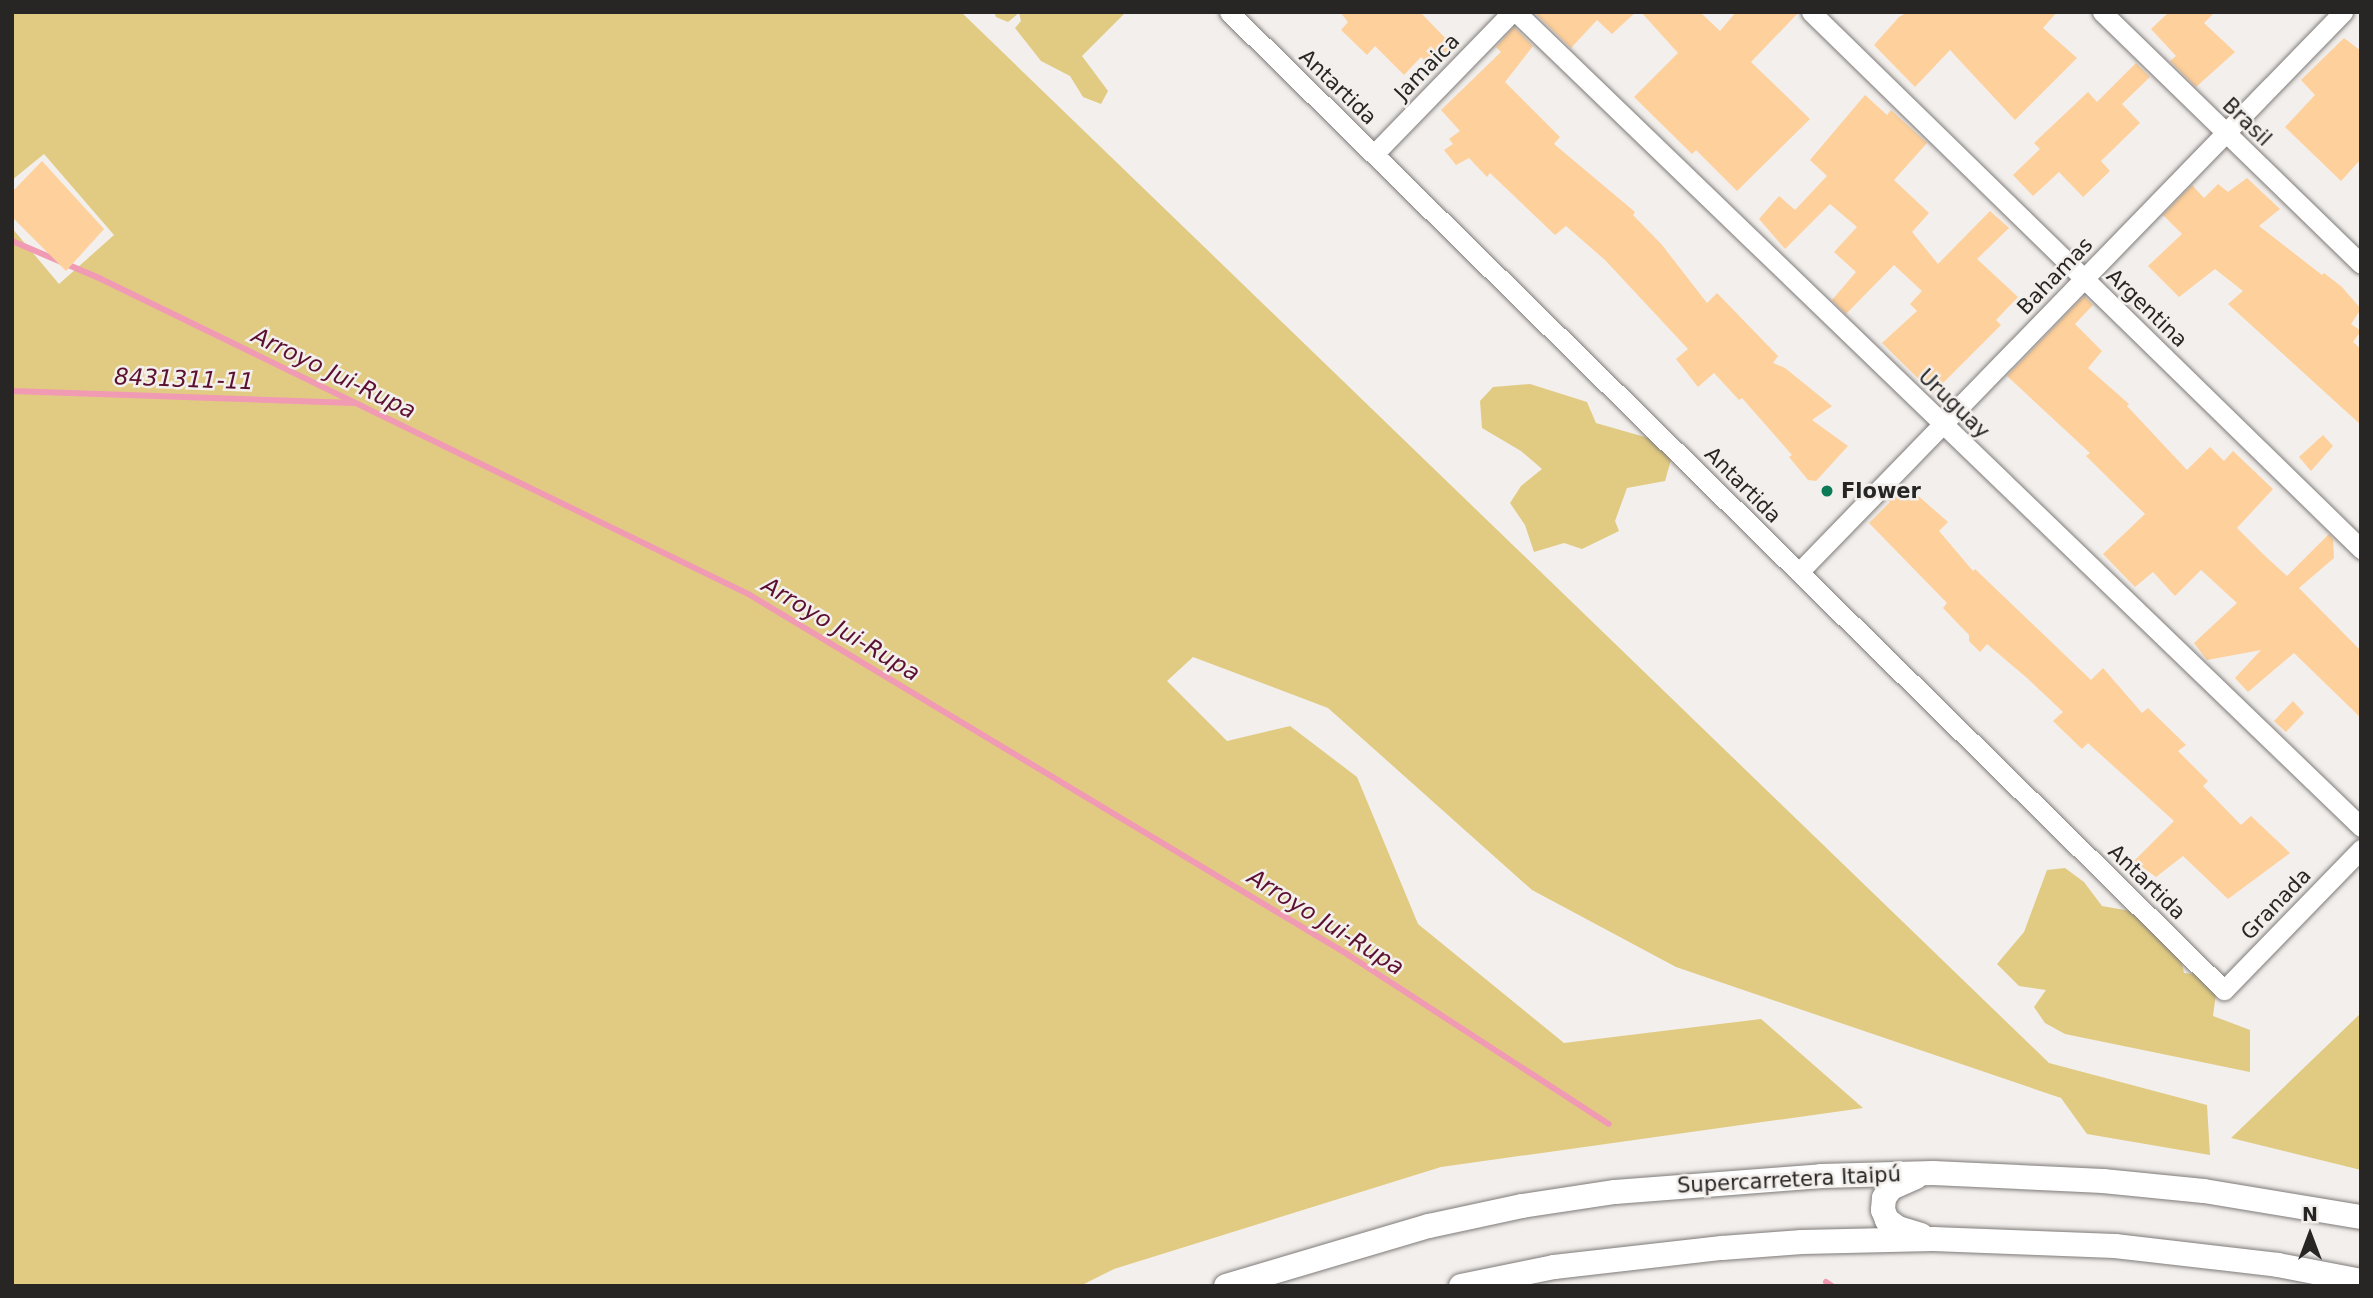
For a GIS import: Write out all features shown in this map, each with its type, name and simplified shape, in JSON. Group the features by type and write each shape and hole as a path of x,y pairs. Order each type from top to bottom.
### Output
{"street":[{"name":"Antartida","path":"1229,12 2224,990"},
{"name":"Jamaica","path":"1374,154 1514,12"},
{"name":"Uruguay","path":"1514,12 2361,827"},
{"name":"Argentina","path":"1811,12 2361,549"},
{"name":"Brasil","path":"2102,12 2361,264"},
{"name":"Bahamas","path":"1799,572 2343,12"},
{"name":"Granada","path":"2224,990 2361,849"},
{"name":"Supercarretera Itaipú","path":"1226,1286 1375,1241 1522,1206 1716,1182 1933,1173 2077,1180 2191,1190 2361,1217"},
{"path":"1933,1173 1891,1188 1884,1198 1883,1210 1888,1220 1898,1228 1933,1239"},
{"path":"1461,1286 1554,1268 1722,1248 1801,1242 1933,1239 2031,1241 2128,1248 2278,1265 2361,1281"}],"shaded area":[{"path":"12,12 961,12 2049,1063 2207,1105 2210,1155 2087,1134 2061,1098 1676,967 1532,890 1328,708 1193,657 1167,681 1227,741 1290,726 1357,777 1418,924 1564,1043 1761,1019 1863,1108 1441,1167 1114,1269 1080,1286 12,1286 12,228 59,284 114,235 44,154 12,180"},
{"path":"994,12 1126,12 1082,56 1108,91 1101,104 1083,97 1070,76 1041,61 1015,28 1021,21 1019,13 1008,22 996,17"},
{"path":"1530,384 1587,402 1596,423 1655,440 1673,453 1665,481 1627,488 1615,521 1619,531 1582,549 1564,543 1534,552 1525,525 1510,503 1521,486 1542,469 1521,451 1482,428 1480,401 1493,387"},
{"path":"2065,868 2084,882 2102,906 2130,911 2179,950 2184,973 2195,974 2216,994 2213,1016 2250,1030 2250,1072 2065,1034 2045,1023 2034,1007 2046,990 2019,986 1997,964 2024,932 2047,870"},
{"path":"2361,1013 2361,1170 2231,1138"}],"building":[{"path":"1340,12 1420,12 1453,46 1432,68 1421,57 1404,75 1375,46 1367,55 1341,30 1348,22"},
{"path":"1534,12 1636,12 1612,34 1597,20 1571,48"},
{"path":"1641,12 1700,12 1720,31 1736,12 1799,12 1751,62 1810,119 1737,191 1696,150 1692,154 1634,97 1678,53"},
{"path":"1908,12 2057,12 2043,28 2077,58 2015,120 1950,50 1915,87 1874,45 1899,17"},
{"path":"2169,12 2215,12 2204,23 2235,52 2196,87 2170,61 2176,56 2151,29"},
{"path":"1514,27 1533,46 1505,82 1560,137 1554,144 1635,212 1633,215 1662,245 1707,303 1717,293 1778,356 1773,363 1785,368 1832,406 1812,420 1848,446 1816,481 1808,480 1789,457 1792,455 1742,398 1739,400 1714,373 1698,387 1676,359 1688,349 1605,260 1566,226 1555,235 1490,173 1487,177 1469,158 1456,165 1444,150 1453,144 1449,139 1460,131 1441,110 1501,52 1496,47"},
{"path":"2344,38 2361,51 2361,159 2341,181 2285,127 2315,95 2301,80"},
{"path":"2136,63 2150,77 2122,104 2140,123 2101,161 2110,171 2083,197 2059,172 2033,196 2013,175 2040,149 2034,143 2088,92 2097,102"},
{"path":"1865,95 1887,115 1891,110 1927,143 1894,180 1929,213 1912,232 1938,264 1990,211 2009,228 1977,259 2018,297 1996,320 2001,325 1933,393 1882,343 1917,311 1910,304 1922,291 1894,265 1846,314 1832,300 1856,272 1834,252 1857,227 1830,204 1785,249 1759,219 1779,196 1795,210 1827,176 1810,160"},
{"path":"42,161 104,229 66,271 12,217 12,192"},
{"path":"2247,178 2280,209 2259,226 2322,275 2324,273 2342,287 2361,309 2351,324 2361,331 2353,342 2361,349 2361,425 2228,304 2243,291 2215,269 2179,297 2148,266 2182,234 2163,215 2192,185 2204,198 2218,184 2228,192"},
{"path":"2084,296 2093,305 2075,324 2102,351 2088,368 2129,404 2127,406 2187,470 2210,447 2224,461 2233,451 2273,489 2237,528 2265,556 2287,576 2329,534 2333,539 2334,558 2299,588 2361,651 2361,718 2294,653 2248,692 2235,678 2261,650 2207,660 2194,643 2237,603 2201,570 2175,596 2153,572 2135,587 2103,554 2145,514 2086,456 2090,453 2007,376"},
{"path":"2323,435 2333,446 2311,471 2299,457"},
{"path":"1907,486 1948,522 1939,531 1973,571 1975,569 2091,680 2103,668 2142,713 2148,708 2186,745 2178,751 2208,781 2203,786 2241,825 2251,816 2290,853 2228,899 2183,856 2156,877 2134,861 2174,821 2088,743 2082,749 2053,721 2063,712 2027,678 1987,644 1980,652 1969,641 1969,635 1943,608 1947,603 1869,523 1890,502 1888,500"},
{"path":"2293,701 2304,713 2286,732 2274,721"}],"waterway":[{"name":"Arroyo Jui-Rupa","path":"12,241 99,278 750,595 1347,954 1609,1124"},
{"name":"8431311-11","path":"12,391 353,403"},
{"name":"Arroyo Jui-Rupa","path":"1826,1282 1832,1286"}],"place":[{"name":"Flower","path":"1827,491"}]}
